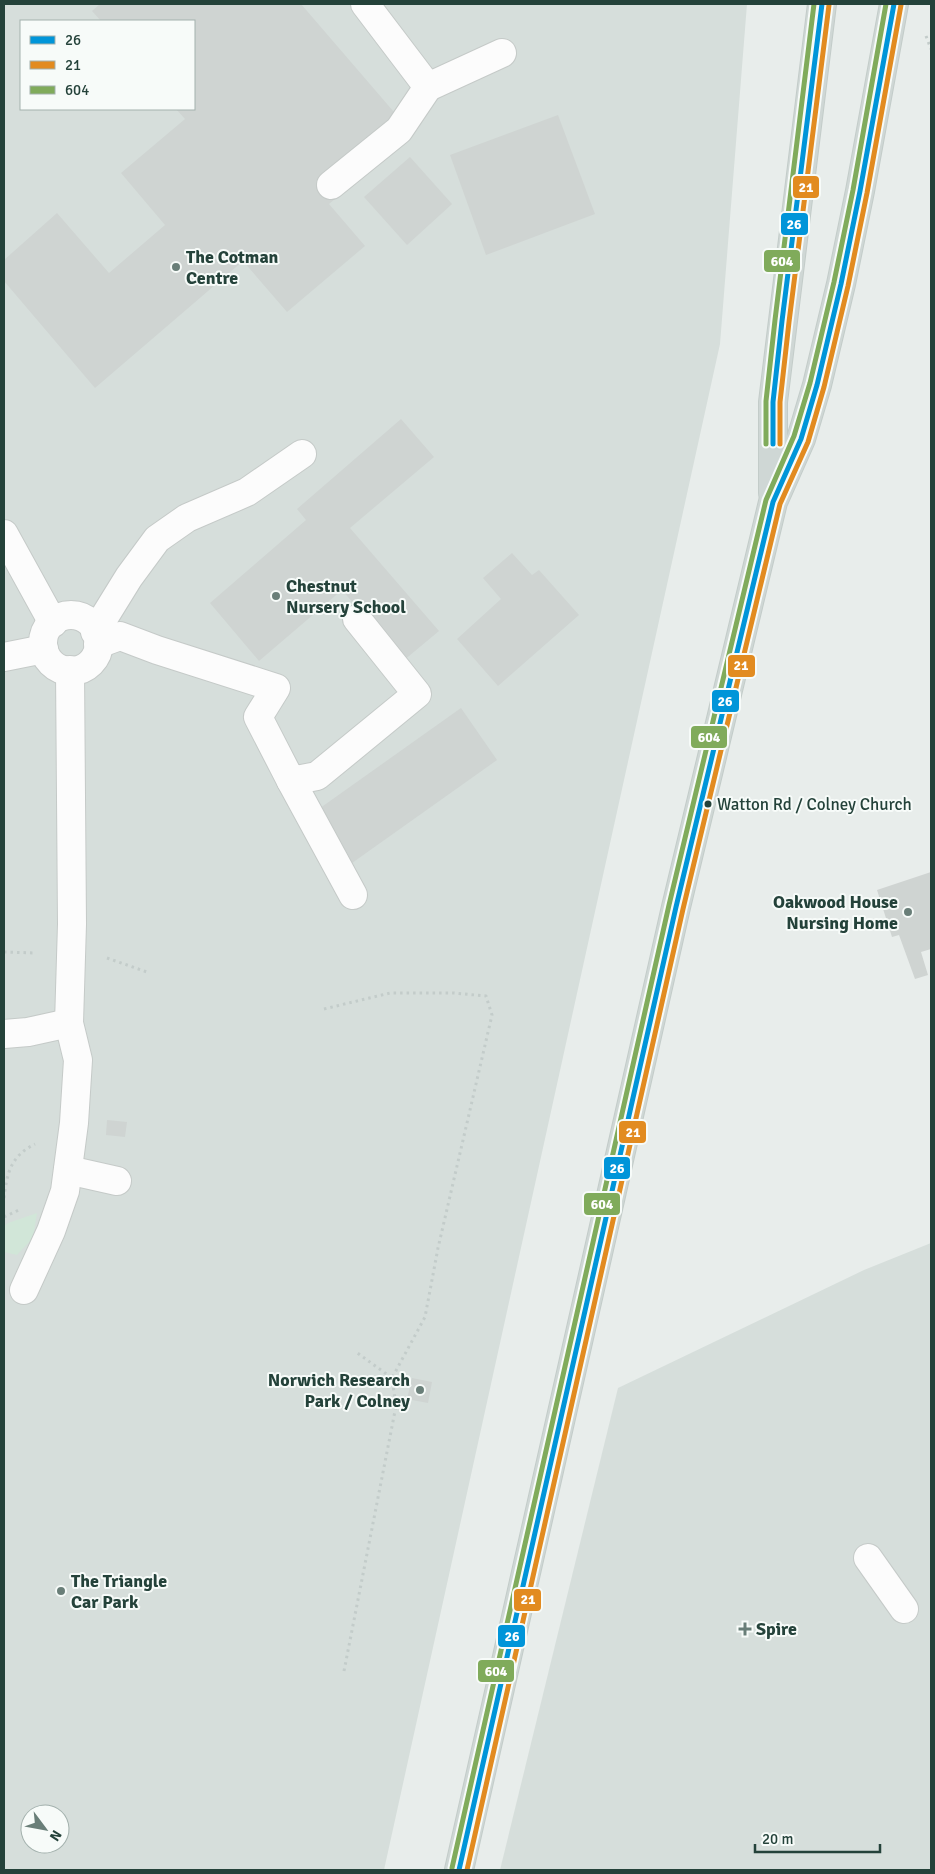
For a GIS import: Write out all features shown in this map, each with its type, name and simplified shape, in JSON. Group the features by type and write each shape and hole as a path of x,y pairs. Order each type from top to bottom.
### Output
{"main road":[{"path":"773,502 773,402 822,4"},
{"path":"459,1870 676,907 773,502 801,439 822,367 860,191 894,4"}],"lane":[{"path":"365,4 428,87"},
{"path":"331,185 399,130 428,87 502,53"},
{"path":"97,638 129,577 158,539 187,518 247,492 302,454"},
{"path":"4,534 53,623"},
{"path":"76,616 91,624 97,638 98,653 87,667 79,671 61,670 52,665 46,658 42,642 44,634 53,623 60,618 76,616"},
{"path":"291,782 317,776 417,694 357,619"},
{"path":"97,638 120,636 157,650 276,688 258,717 353,895"},
{"path":"4,657 44,649"},
{"path":"24,1290 51,1231 65,1191 72,1140 78,1060 69,1023 72,924 70,670"},
{"path":"4,1034 28,1032 69,1023"},
{"path":"68,1170 117,1181"},
{"path":"868,1558 904,1610"}],"path":[{"path":"102,956 147,972"},
{"path":"324,1009 390,993 454,993 486,996 492,1014 438,1248 425,1317 392,1378 396,1406 344,1671"},
{"path":"4,1198 11,1164 24,1149 40,1142 72,1140"},
{"path":"356,1352 392,1378"}],"shaded area":[{"path":"4,4 747,4 720,344 384,1870 4,1870"},
{"name":"Spire","path":"931,1243 931,1870 500,1870 618,1388 864,1270"}],"green space":[{"path":"37,1213 33,1238 17,1255 4,1252 4,1226"}],"building":[{"path":"100,4 301,4 412,133 329,204 365,246 287,312 243,261 95,388 4,281 4,260 57,213 109,273 165,225 121,173 185,119 177,110 195,110 195,20 100,20 92,11"},
{"path":"558,115 595,214 486,255 450,155"},
{"path":"410,157 452,204 407,245 364,197"},
{"path":"401,419 434,457 350,528 439,631 403,661 342,590 259,661 210,603 306,520 297,509"},
{"path":"512,553 532,575 539,570 579,615 498,686 457,639 501,599 483,578"},
{"path":"461,708 497,760 352,863 316,811"},
{"name":"Oakwood House Nursing Home","path":"931,872 931,949 921,952 928,975 915,979 899,935 892,937 877,890"},
{"path":"107,1120 127,1122 125,1137 106,1135"},
{"name":"Norwich Research Park / Colney","path":"412,1378 432,1382 428,1403 407,1399"}],"transit line":[{"name":"604","path":"766,444 766,401 814,4"},
{"name":"26","path":"773,444 773,402 782,321 822,4"},
{"name":"604","path":"452,1868 669,905 766,500 794,436 810,383 834,282 853,190 886,4"},
{"name":"26","path":"459,1870 676,907 773,502 801,439 817,385 841,284 894,4"},
{"name":"21","path":"780,444 780,402 829,5"},
{"name":"21","path":"467,1870 683,909 780,504 808,442 824,387 848,286 901,5"}],"place":[{"name":"The Cotman Centre","path":"176,267"},
{"name":"Chestnut Nursery School","path":"276,596"},
{"name":"Watton Rd / Colney Church","path":"708,804"},
{"name":"Oakwood House Nursing Home","path":"908,912"},
{"name":"Norwich Research Park / Colney","path":"420,1390"},
{"name":"The Triangle Car Park","path":"61,1591"},
{"name":"Spire","path":"745,1629"}]}
